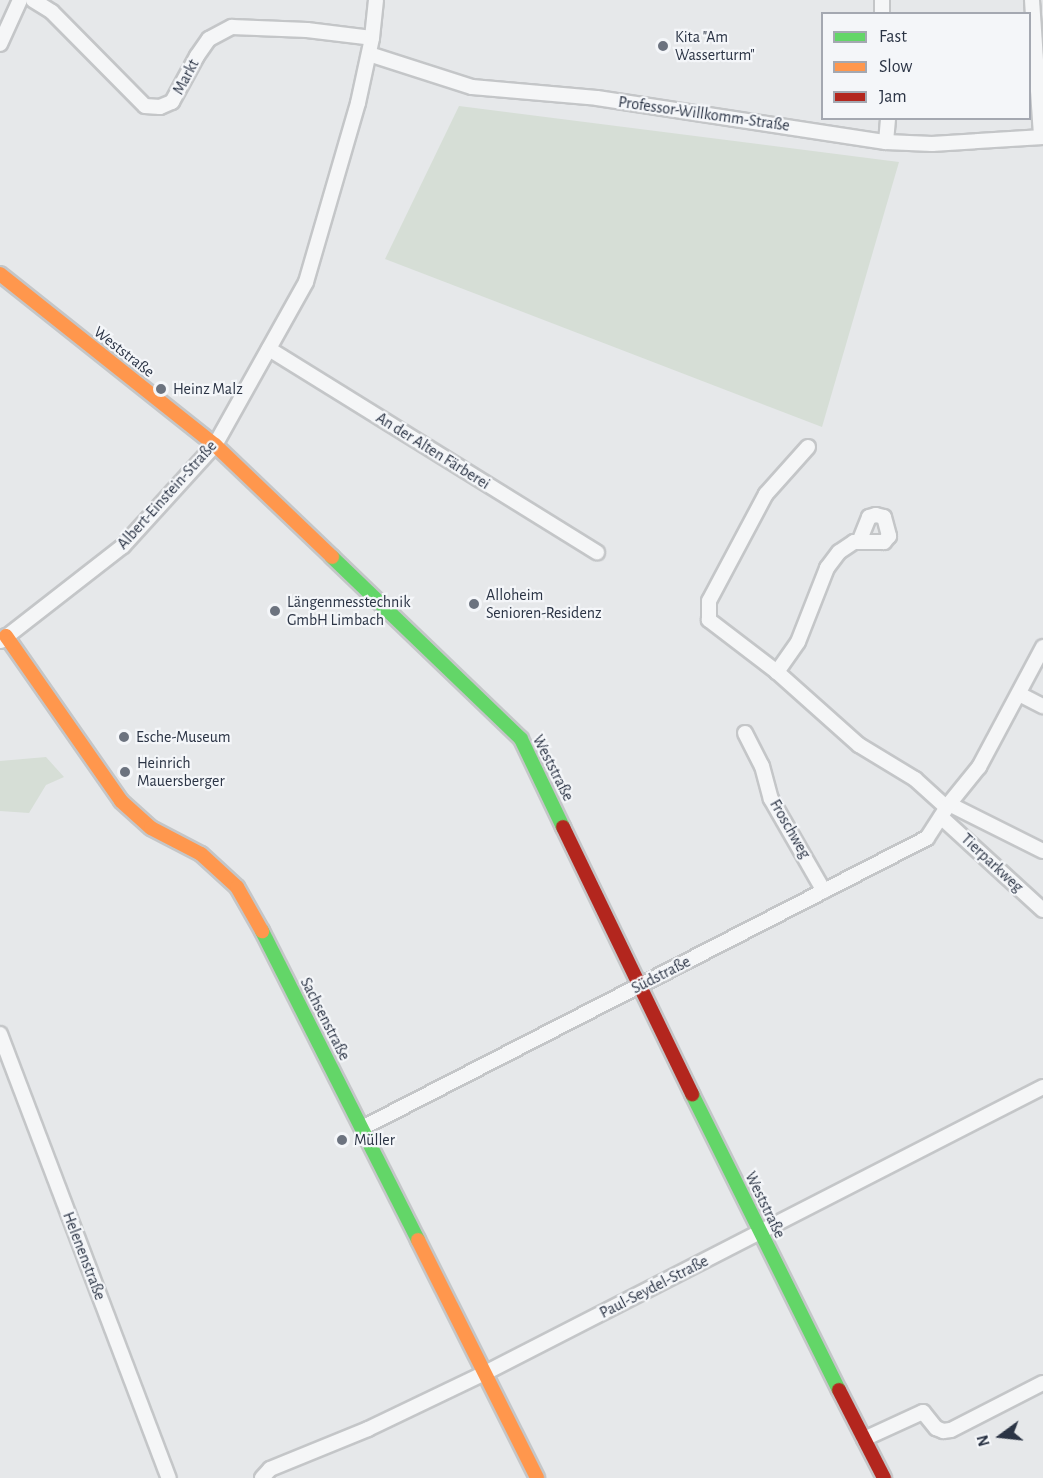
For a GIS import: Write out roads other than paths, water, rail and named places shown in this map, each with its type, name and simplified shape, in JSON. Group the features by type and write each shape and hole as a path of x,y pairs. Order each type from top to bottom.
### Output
{"main road":[{"name":"Weststraße","path":"0,274 214,445 521,739 759,1233 884,1478"},
{"name":"Sachsenstraße","path":"3,639 121,801 151,828 201,854 237,886 252,910 537,1478"}],"street":[{"path":"0,44 20,0"},
{"name":"Markt","path":"33,0 52,12 145,106 160,107 172,102 209,39 232,27 307,30 372,38"},
{"name":"Albert-Einstein-Straße","path":"3,639 123,546 214,445 306,282 358,103 372,38 376,0"},
{"path":"1032,0 1042,137"},
{"name":"Professor-Willkomm-Straße","path":"369,54 472,87 597,98 886,142 932,144 1042,137"},
{"path":"886,142 888,120"},
{"name":"An der Alten Färberei","path":"269,349 597,552"},
{"path":"808,447 766,494 709,601 708,620 777,672 859,745 915,779 946,810 1043,850"},
{"path":"777,672 798,642 827,568 839,552 859,542"},
{"name":"Südstraße","path":"362,1128 927,838 979,767 1043,647"},
{"path":"1019,694 1043,706"},
{"name":"Froschweg","path":"745,733 762,766 771,799 824,891"},
{"name":"Tierparkweg","path":"946,810 1043,910"},
{"name":"Helenenstraße","path":"0,1034 169,1478"},
{"name":"Paul-Seydel-Straße","path":"262,1478 270,1469 368,1429 485,1373 1043,1087"},
{"path":"864,1438 923,1412 936,1428 943,1431 951,1430 1043,1383"}],"place":[{"name":"Kita \"Am Wasserturm\"","path":"663,46"},
{"name":"Heinz Malz","path":"161,389"},
{"name":"Alloheim Senioren-Residenz","path":"474,604"},
{"name":"Längenmesstechnik GmbH Limbach","path":"275,611"},
{"name":"Esche-Museum","path":"124,737"},
{"name":"Heinrich Mauersberger","path":"125,772"},
{"name":"Müller","path":"342,1140"}]}
